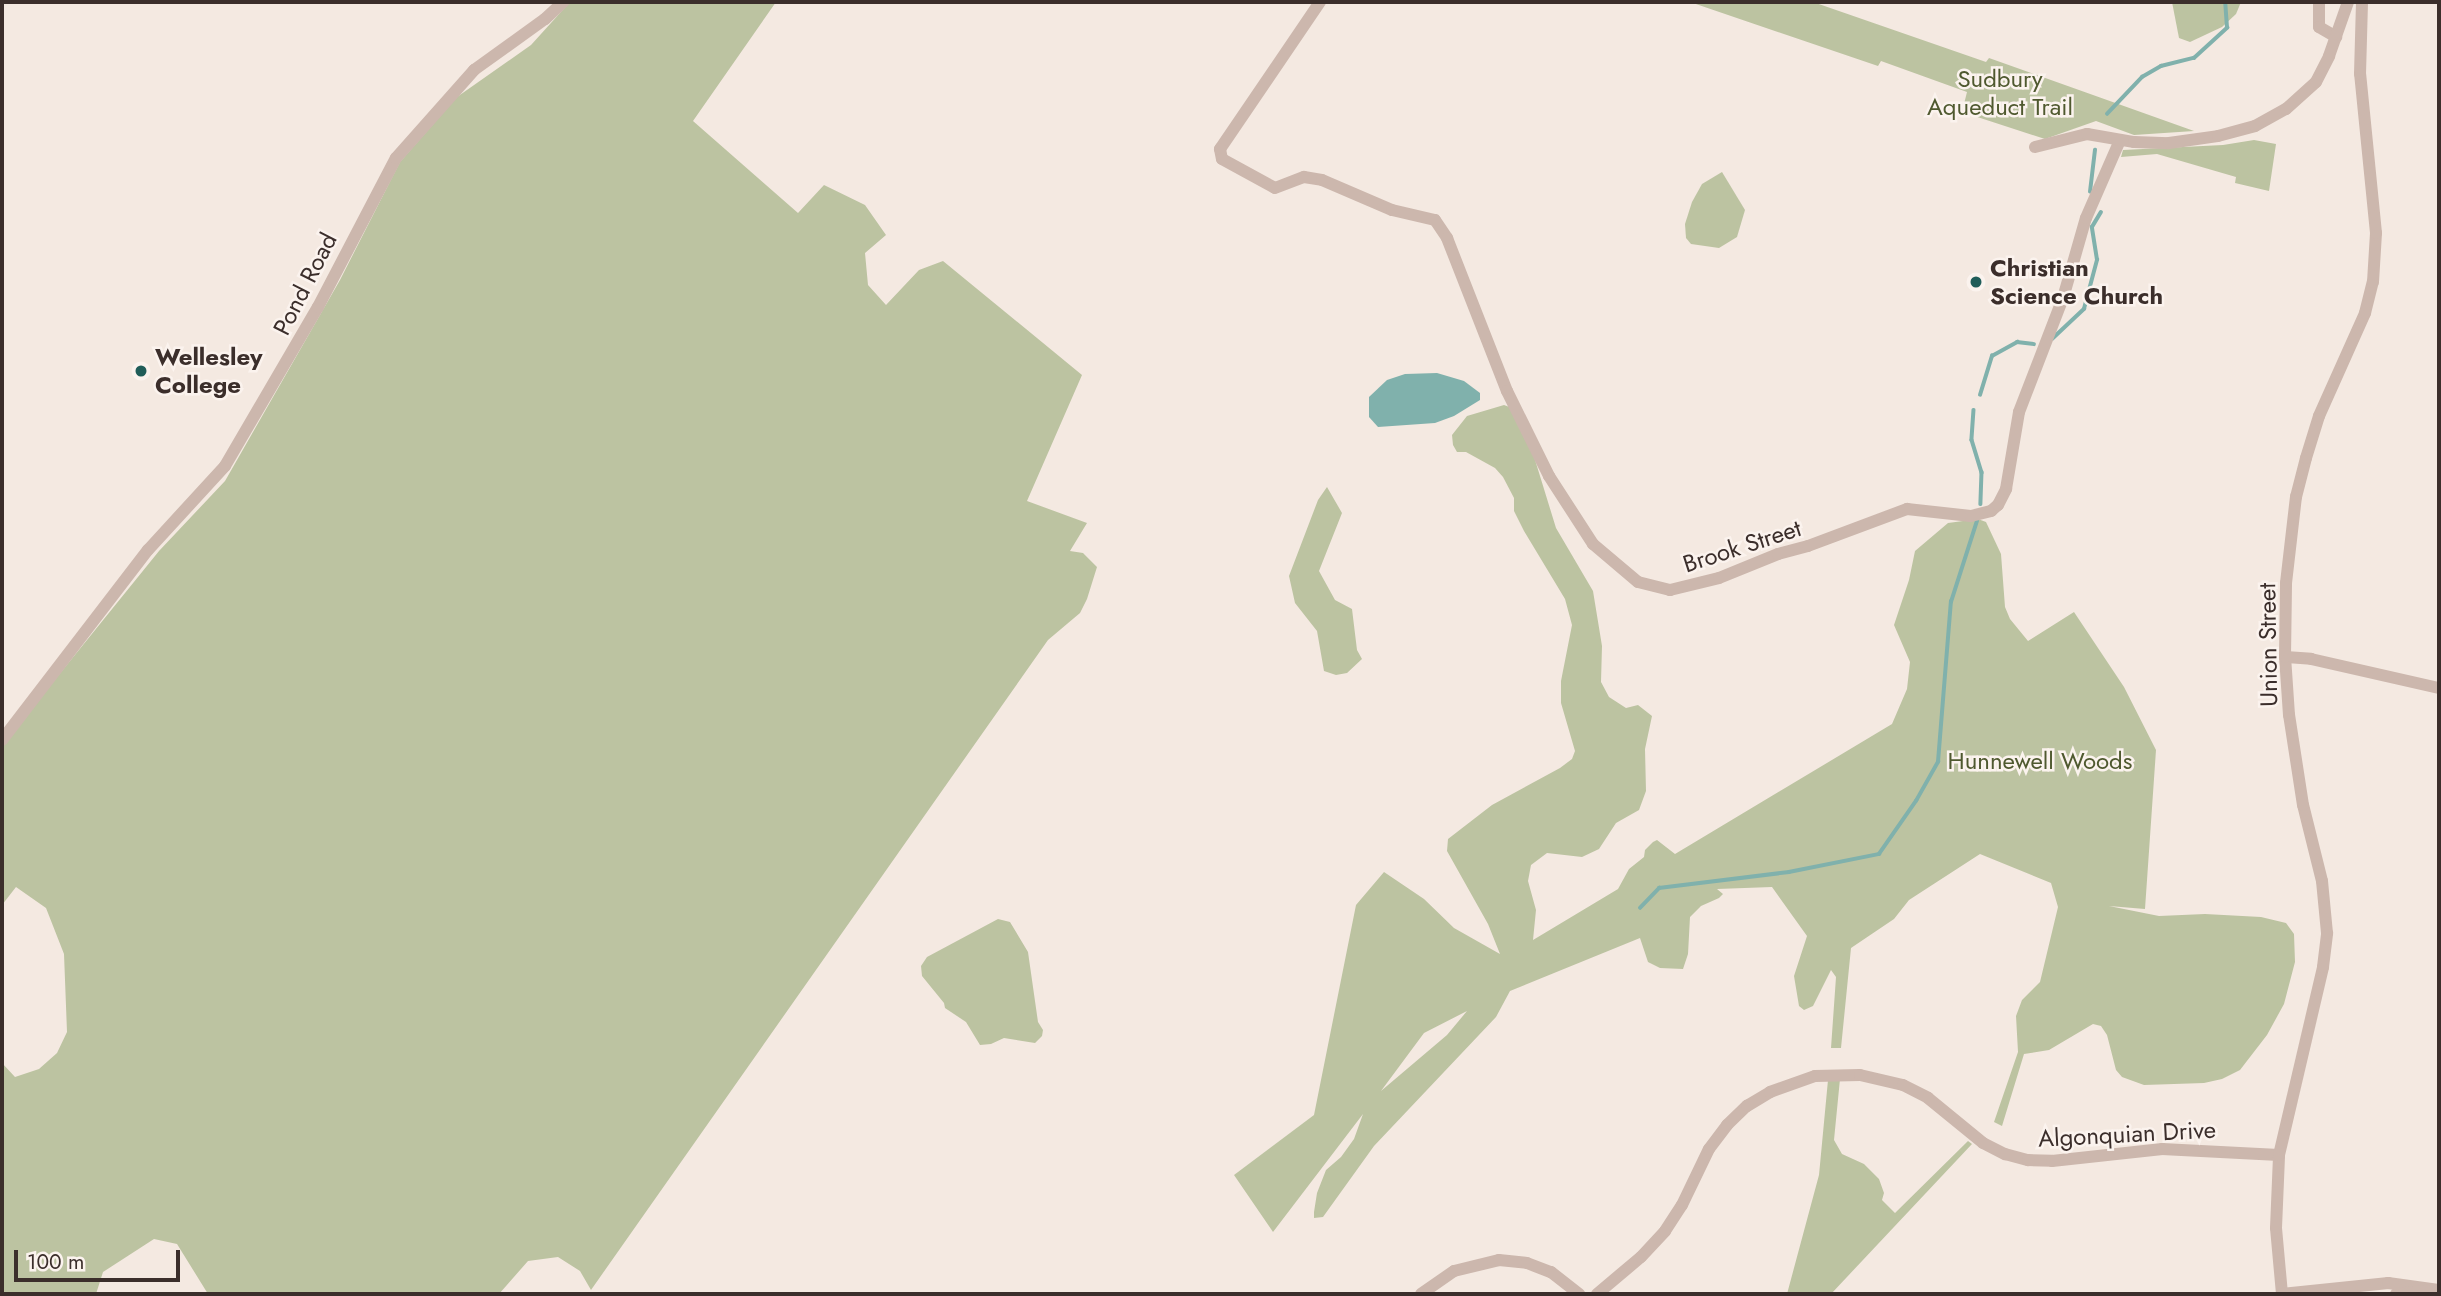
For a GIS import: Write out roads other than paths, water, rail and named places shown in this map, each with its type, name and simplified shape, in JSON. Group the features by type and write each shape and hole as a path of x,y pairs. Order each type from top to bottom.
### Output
{"street":[{"name":"Pond Road","path":"2,740 148,550 225,466 278,380 396,158 474,70 545,19 563,2"},
{"name":"Brook Street","path":"1320,2 1220,149 1222,159 1275,188 1304,177 1322,180 1392,209 1435,220 1447,238 1507,391 1549,476 1593,544 1638,582 1670,590 1719,578 1778,554 1808,546 1907,509 1971,516 1991,511 1998,505 2006,489 2019,412 2063,298 2086,218 2120,140"},
{"path":"2319,2 2319,27 2336,37"},
{"path":"2035,147 2077,134 2152,143 2194,140 2237,132 2272,118 2298,100 2316,82 2348,2"},
{"name":"Union Street","path":"2282,1294 2276,1228 2279,1155 2323,967 2327,933 2322,881 2299,787 2285,657 2288,562 2301,477 2319,415 2365,313 2375,266 2375,233 2360,85 2361,2"},
{"path":"2285,657 2311,659 2439,688"},
{"name":"Algonquian Drive","path":"1597,1294 1641,1257 1665,1231 1682,1206 1709,1149 1727,1125 1748,1106 1770,1092 1815,1076 1860,1075 1903,1085 1928,1098 1983,1143 2005,1154 2028,1160 2052,1161 2162,1149 2279,1155"},
{"path":"1421,1294 1454,1270 1499,1260 1527,1263 1551,1272 1579,1294"},
{"path":"2282,1294 2388,1283 2439,1290"},
{"path":"2396,1294 2439,1290"}],"water":[{"path":"1437,373 1464,381 1480,393 1480,400 1454,416 1435,423 1378,427 1369,417 1369,397 1387,380 1405,374"}],"waterway":[{"path":"2107,114 2142,77 2161,66 2194,58 2227,28 2225,2"},
{"path":"2090,192 2095,150"},
{"path":"2052,339 2084,309 2097,260 2092,227 2101,212"},
{"path":"1980,395 1992,356 2017,342 2034,344"},
{"path":"1974,410 1972,440 1982,472 1981,504"},
{"path":"1640,908 1659,888 1789,872 1879,854 1916,801 1938,762 1951,602 1977,521"}],"place":[{"name":"Christian Science Church","path":"1976,282"},
{"name":"Wellesley College","path":"141,371"}],"park label":[{"name":"Sudbury Aqueduct Trail","path":"2000,93"},
{"name":"Hunnewell Woods","path":"2040,761"}]}
